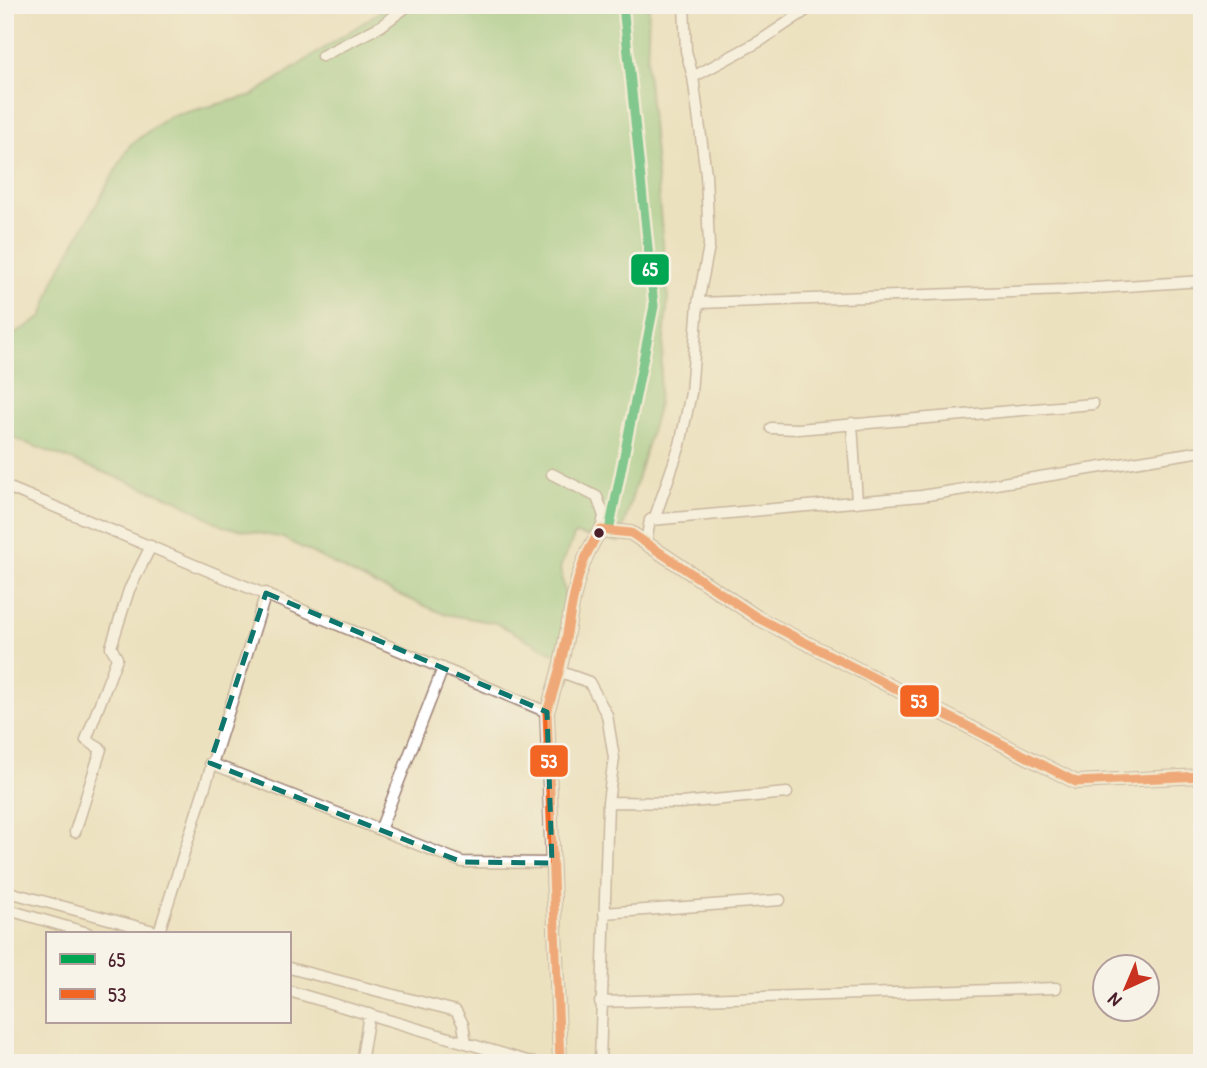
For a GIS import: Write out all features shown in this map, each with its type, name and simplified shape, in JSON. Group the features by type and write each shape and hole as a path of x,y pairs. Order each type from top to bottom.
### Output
{"street":[{"path":"323,56 381,26 409,5"},
{"path":"560,1063 547,712 580,568 588,547 605,531 654,306 622,5"},
{"path":"646,542 650,520 655,517 680,445 693,382 698,303 709,246 705,174 693,77 686,51 684,5"},
{"path":"693,77 760,41 814,5"},
{"path":"698,303 1065,290 1202,281"},
{"path":"771,428 1093,404"},
{"path":"852,423 856,502"},
{"path":"650,520 921,496 1202,451"},
{"path":"552,474 597,497 604,516 605,531"},
{"path":"5,486 547,712"},
{"path":"605,531 631,533 758,618 1076,782 1202,776"},
{"path":"75,832 101,749 86,740 117,658 111,647 130,590 151,546"},
{"path":"160,932 210,763 265,593"},
{"path":"380,830 443,668"},
{"path":"558,671 589,682 607,715 614,758 608,802 600,1063"},
{"path":"210,763 462,862 552,863"},
{"path":"608,802 681,803 787,793"},
{"path":"5,891 156,932"},
{"path":"604,913 780,900"},
{"path":"5,909 85,932"},
{"path":"290,968 456,1011 463,1024 466,1043"},
{"path":"600,1002 1056,988"},
{"path":"290,991 534,1063"},
{"path":"361,1063 369,1014"}],"highlighted area":[{"path":"266,593 547,712 552,863 462,862 210,763"}],"green space":[{"path":"390,5 649,5 647,68 668,299 657,411 619,542 575,534 560,568 569,618 561,657 496,623 444,614 369,582 283,538 223,526 177,500 5,435 5,340 42,317 57,274 130,145 168,117 253,95"}],"transit line":[{"name":"65","path":"609,531 654,306 623,5"},
{"name":"53","path":"560,1063 547,712 556,683 579,574 601,530 631,533 758,618 1076,782 1202,776"}]}
